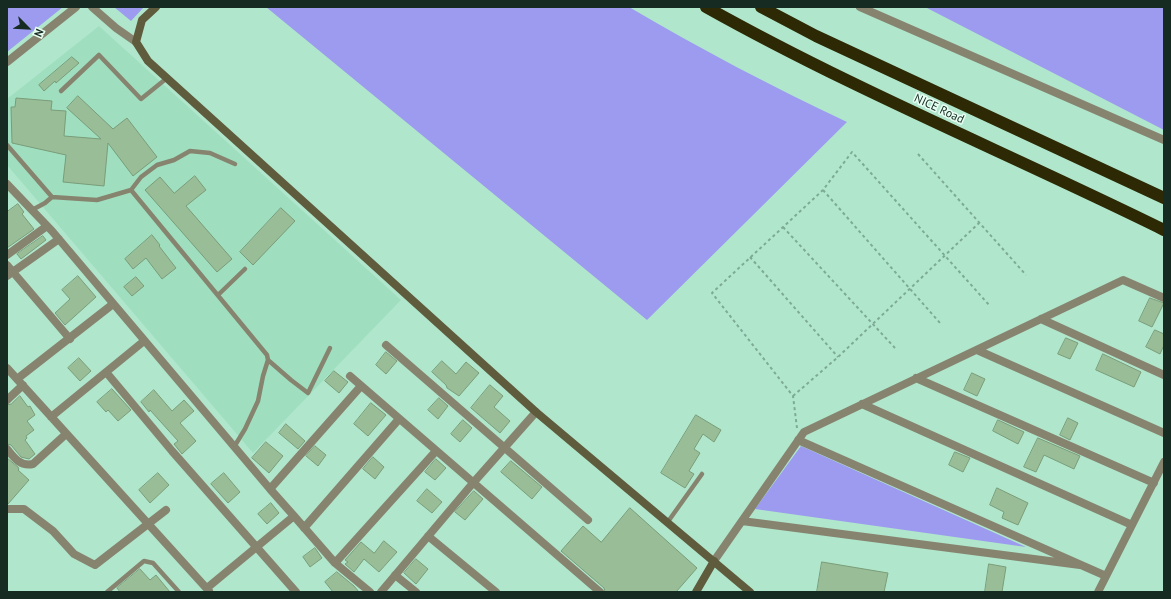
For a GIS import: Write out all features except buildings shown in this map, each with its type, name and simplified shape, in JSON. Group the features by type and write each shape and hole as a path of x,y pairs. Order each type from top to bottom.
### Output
{"highway":[{"name":"NICE Road","path":"706,7 750,32 819,67 1164,230"},
{"name":"NICE Road","path":"761,7 823,39 1164,198"}],"street":[{"path":"7,62 76,7"},
{"path":"92,7 116,28 136,42 148,61 536,412 750,592"},
{"path":"136,42 142,20 156,7"},
{"path":"860,7 1164,140"},
{"path":"7,184 47,226 270,490 335,563 370,592"},
{"path":"7,255 47,226"},
{"path":"10,274 58,239"},
{"path":"7,265 10,274 70,339"},
{"path":"696,592 714,561 804,432 1123,280 1164,298"},
{"path":"7,400 20,382 113,304"},
{"path":"1041,319 1164,375"},
{"path":"51,417 144,341"},
{"path":"386,345 588,520"},
{"path":"977,350 1164,433"},
{"path":"7,368 148,524 206,591 294,516"},
{"path":"106,372 172,451 296,592"},
{"path":"350,376 436,452 600,592"},
{"path":"916,378 1154,482"},
{"path":"270,490 362,386"},
{"path":"862,404 1132,525"},
{"path":"381,592 473,483 536,412"},
{"path":"304,528 399,419"},
{"path":"7,450 22,464 27,466 33,464 66,434"},
{"path":"798,440 1106,576"},
{"path":"335,563 436,452"},
{"path":"1098,592 1164,462"},
{"path":"7,509 24,509 53,532 74,554 95,565 166,510"},
{"path":"742,521 1080,564"},
{"path":"428,536 496,592"},
{"path":"395,575 416,592"}],"lane":[{"path":"61,91 100,55 141,99 167,78"},
{"path":"7,145 52,197"},
{"path":"32,210 45,203 52,197 97,200 131,190 141,177 157,164 174,160 190,151 210,153 236,164"},
{"path":"131,190 267,355 268,360 258,401 245,429 234,447"},
{"path":"218,295 245,269"},
{"path":"268,360 308,393 330,348"},
{"path":"667,523 702,474"},
{"path":"107,592 144,561 153,563 179,592"}],"path":[{"path":"798,440 793,396 712,293 823,190 852,152 990,306"},
{"path":"918,154 1026,275"},
{"path":"823,190 940,323"},
{"path":"793,396 838,357 980,223"},
{"path":"782,227 895,348"},
{"path":"750,258 838,357"}],"shaded area":[{"path":"7,7 63,7 7,52"},
{"path":"114,7 144,7 131,21"},
{"path":"266,7 629,7 737,67 847,122 647,320"},
{"path":"925,7 1164,7 1164,130"},
{"path":"99,26 401,300 253,453 7,165 7,99"},
{"path":"801,446 1026,547 755,509"}]}
